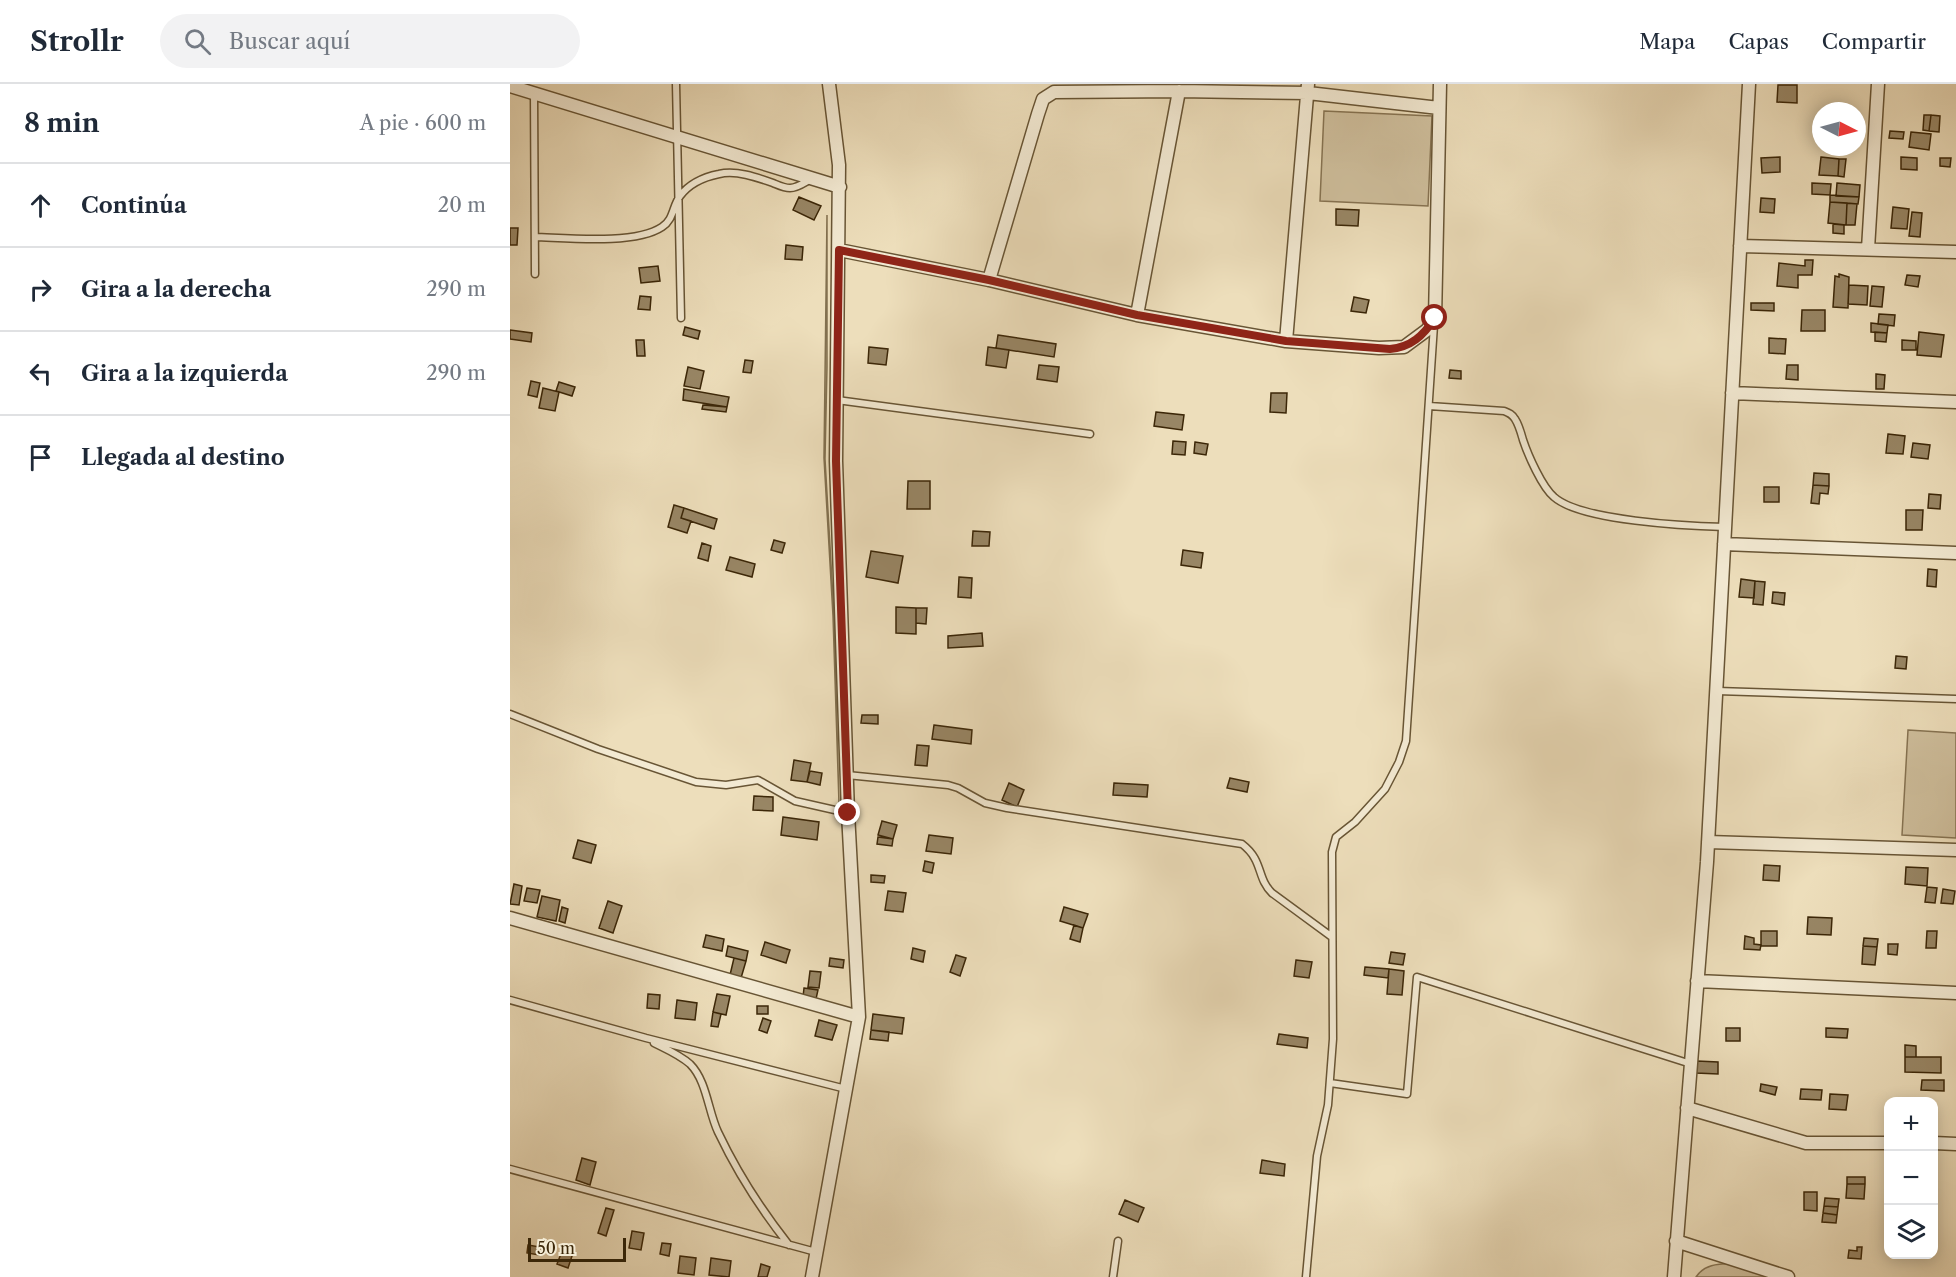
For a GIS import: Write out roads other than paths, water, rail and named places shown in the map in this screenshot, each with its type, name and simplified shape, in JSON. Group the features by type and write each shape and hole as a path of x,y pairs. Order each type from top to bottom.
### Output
{"street":[{"path":"812,1277 859,1017 848,813 836,461 840,187 829,84"},
{"path":"839,250 989,280 1137,315 1286,341 1390,349 1404,347 1427,330 1435,318 1440,84"},
{"path":"1674,1277 1708,842 1749,84"},
{"path":"1868,249 1878,84"},
{"path":"510,86 840,187"},
{"path":"989,280 1043,99 1054,92 1308,89 1439,108"},
{"path":"1286,341 1308,89"},
{"path":"1137,315 1179,91"},
{"path":"1740,246 1956,252"},
{"path":"1732,393 1956,402"},
{"path":"1724,544 1956,553"},
{"path":"1708,842 1956,850"},
{"path":"510,918 859,1017"},
{"path":"1697,981 1956,993"},
{"path":"1687,1108 1806,1143 1884,1143"},
{"path":"1938,1143 1956,1144"},
{"path":"1676,1241 1788,1277"}],"lane":[{"path":"676,84 681,318"},
{"path":"534,93 535,274"},
{"path":"535,237 614,238 651,232 662,227 671,219 679,197 694,182 720,173 753,176 788,188 798,186 811,178"},
{"path":"1306,1277 1317,1156 1326,1122 1333,1038 1332,852 1336,837 1355,822 1385,789 1399,762 1406,741 1435,318"},
{"path":"837,400 1090,434"},
{"path":"1429,406 1504,411 1510,414 1518,424 1524,444 1545,486 1553,497 1578,510 1669,525 1725,527"},
{"path":"1716,691 1956,699"},
{"path":"510,714 598,749 696,782 726,785 758,780 795,801 848,813"},
{"path":"847,775 948,785 985,803 1007,808 1242,844 1253,852 1265,885 1272,893 1332,937"},
{"path":"1330,1083 1407,1094 1417,977 1691,1064"},
{"path":"510,1000 646,1038 846,1089"},
{"path":"646,1038 690,1064 697,1074 718,1132 741,1176 789,1245"},
{"path":"510,1169 817,1252"},
{"path":"1113,1277 1118,1241"}]}
